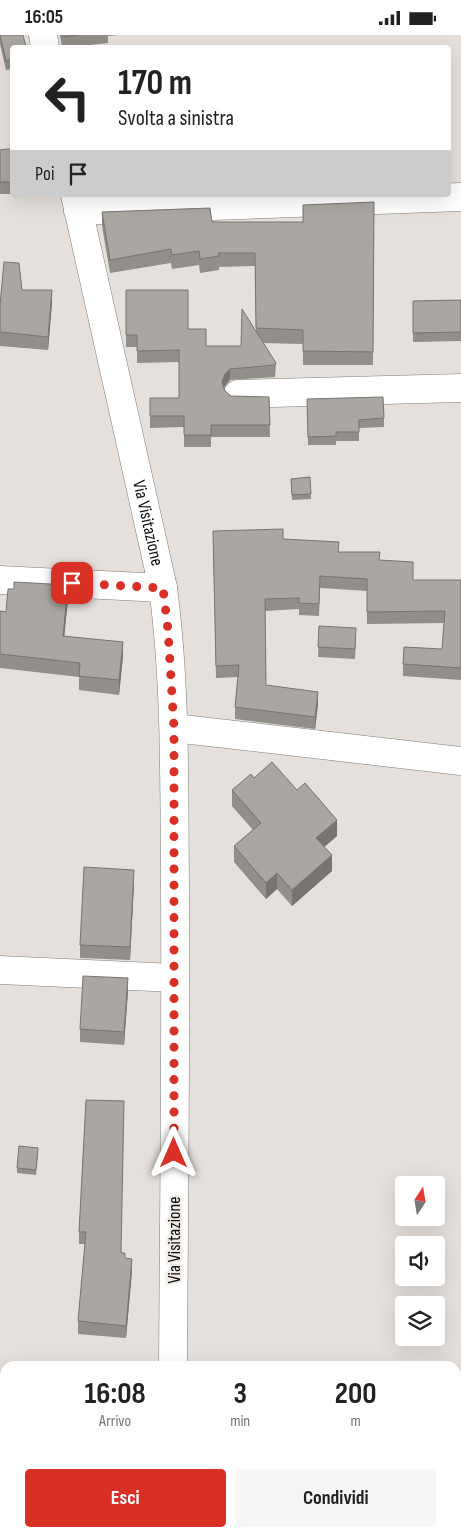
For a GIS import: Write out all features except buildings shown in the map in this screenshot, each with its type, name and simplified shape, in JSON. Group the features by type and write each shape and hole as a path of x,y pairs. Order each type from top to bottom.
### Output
{"street":[{"path":"76,203 461,197"},
{"name":"Via Visitazione","path":"76,203 163,588 168,630 174,728 176,978 173,1361"},
{"path":"238,395 461,389"},
{"path":"0,580 163,588"},
{"path":"174,728 461,761"},
{"path":"0,970 176,978"}],"route":[{"path":"72,583 163,588 168,630 174,728 176,978 174,1153"}]}
